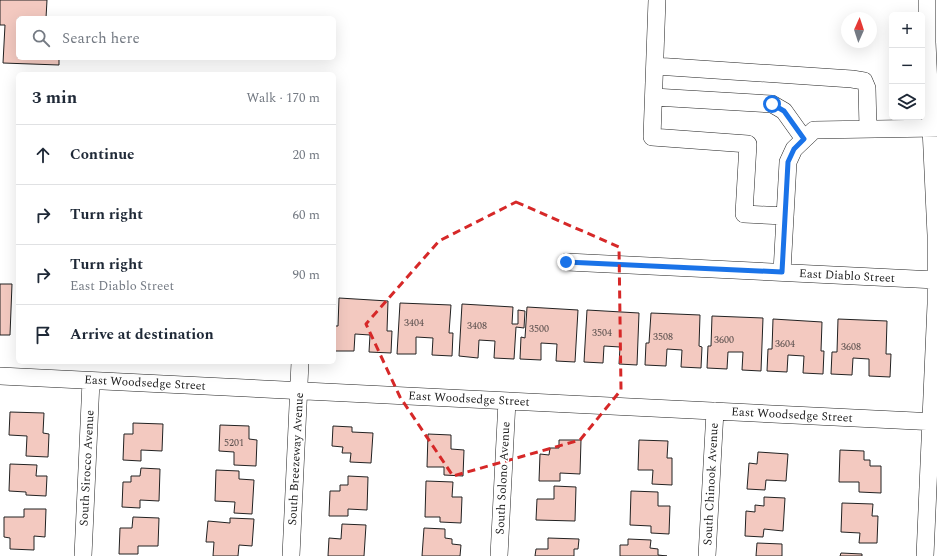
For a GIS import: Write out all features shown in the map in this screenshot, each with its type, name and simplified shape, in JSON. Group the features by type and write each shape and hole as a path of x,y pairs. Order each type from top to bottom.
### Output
{"street":[{"path":"658,0 652,137 748,144 744,214 785,216"},
{"path":"925,556 934,421 936,280 934,128 927,42 927,0"},
{"path":"655,66 864,81 867,88 868,128"},
{"path":"654,97 772,104 784,111 804,139"},
{"path":"782,272 788,162 794,149 804,139 814,130 934,128"},
{"name":"East Diablo Street","path":"566,262 936,280"},
{"name":"South Breezeway Avenue","path":"291,556 300,364"},
{"name":"East Woodsedge Street","path":"0,376 934,421"},
{"name":"South Sirocco Avenue","path":"83,556 91,381"},
{"name":"South Solono Avenue","path":"499,556 506,401"},
{"name":"South Chinook Avenue","path":"707,556 714,411"}],"highlighted area":[{"path":"516,202 619,247 621,390 580,440 453,476 400,397 366,324 439,241"}],"building":[{"path":"0,0 47,0 46,16 16,16 16,60 59,60 59,65 3,63 5,25 0,25"},
{"path":"0,284 12,284 10,335 0,335"},
{"path":"339,298 388,301 387,331 392,331 391,353 369,352 370,335 355,334 354,351 336,351 336,326 338,326"},
{"path":"400,303 451,305 449,333 453,333 452,356 432,355 433,338 416,337 416,354 397,354"},
{"path":"462,304 513,307 512,324 518,324 518,310 525,311 524,328 516,327 514,359 494,358 495,341 479,340 478,358 459,356"},
{"path":"527,307 578,310 575,362 556,361 557,344 541,343 541,360 520,359 521,337 525,338"},
{"path":"587,310 639,313 637,365 619,364 620,347 604,346 603,363 584,362"},
{"path":"651,313 700,315 699,346 702,347 701,368 681,367 682,350 667,349 666,366 645,365 646,343 649,343"},
{"path":"712,316 763,318 761,371 742,370 743,352 728,352 727,369 707,368 708,346 711,346"},
{"path":"773,319 822,322 821,351 824,351 823,374 803,373 804,356 788,355 787,372 767,371 768,349 772,349"},
{"path":"838,319 887,321 886,354 891,354 890,377 869,376 869,359 853,358 852,375 831,374 832,352 837,352"},
{"path":"10,412 44,413 43,433 49,434 48,457 26,456 27,436 9,435"},
{"path":"133,423 163,424 162,451 141,450 141,461 123,460 124,434 133,434"},
{"path":"220,425 249,426 249,439 257,440 256,466 234,465 234,452 219,451"},
{"path":"333,426 352,427 352,432 373,433 371,463 350,462 351,453 342,453 343,447 332,446"},
{"path":"428,434 451,435 451,449 464,450 463,476 444,475 444,467 427,467"},
{"path":"559,440 581,440 580,474 560,473 560,481 539,481 540,454 549,455 550,448 559,448"},
{"path":"639,440 668,441 667,458 672,458 672,485 652,484 653,470 638,470"},
{"path":"840,450 864,451 864,460 870,460 870,466 881,466 881,493 859,492 859,482 839,482"},
{"path":"758,452 788,454 786,481 766,480 765,490 747,489 749,463 757,464"},
{"path":"10,464 37,465 36,476 47,476 46,496 26,495 26,492 9,491"},
{"path":"141,468 160,469 159,501 140,500 140,508 122,507 123,482 131,482 131,476 140,476"},
{"path":"216,470 239,471 239,479 254,480 252,514 234,513 235,502 215,501"},
{"path":"348,476 368,477 367,510 348,509 348,516 329,516 330,491 340,491 340,485 348,485"},
{"path":"426,481 453,482 452,497 462,497 461,523 440,522 440,517 425,517"},
{"path":"554,486 576,487 575,521 536,520 537,499 554,499"},
{"path":"631,491 658,492 658,506 670,506 669,534 651,533 651,526 630,525"},
{"path":"764,497 785,498 783,531 764,529 763,537 745,536 746,511 755,512 755,505 764,506"},
{"path":"842,503 873,504 872,516 878,516 877,543 859,543 860,533 841,532"},
{"path":"24,509 46,509 45,537 34,536 34,550 10,549 10,538 4,537 4,517 24,517"},
{"path":"133,517 159,518 158,546 138,546 138,554 119,554 120,528 132,528"},
{"path":"230,518 254,519 252,546 239,545 238,556 213,556 214,542 206,542 208,521 230,523"},
{"path":"342,524 366,525 364,556 328,556 329,538 341,539"},
{"path":"424,528 445,529 445,538 452,539 452,544 461,545 460,556 422,556"},
{"path":"548,538 579,539 578,549 574,549 574,556 535,556 536,549 548,549"},
{"path":"628,539 651,540 650,548 658,549 658,555 667,556 620,556 620,545 628,545"},
{"path":"757,543 782,544 782,556 756,556"},
{"path":"841,553 862,554 862,556 840,556"}],"route":[{"path":"566,262 782,272 788,162 794,149 804,139 784,111 772,104"}]}
